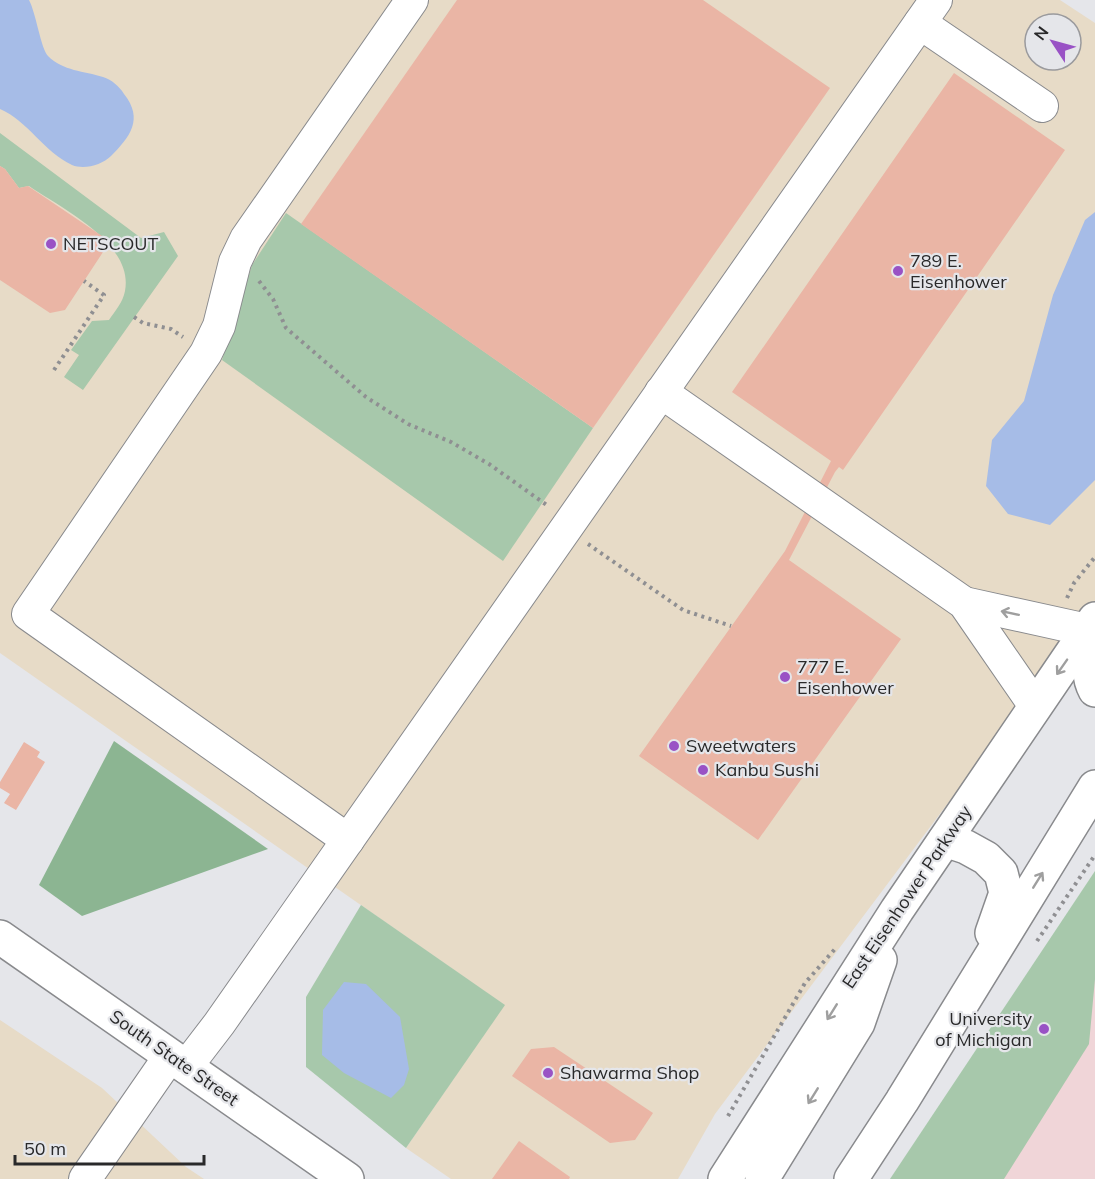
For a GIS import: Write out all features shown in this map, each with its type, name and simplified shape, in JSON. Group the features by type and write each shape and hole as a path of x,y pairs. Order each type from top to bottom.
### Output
{"main road":[{"path":"1084,632 1092,660 1090,677 1095,690"},
{"name":"East Eisenhower Parkway","path":"725,1179 897,910 1084,632"},
{"path":"851,1179 902,1101 1095,787"},
{"path":"833,1179 995,929 1006,893 1001,873 986,858 966,847 945,840"},
{"path":"762,1179 858,1023 897,910"},
{"name":"South State Street","path":"0,937 348,1179"}],"lane":[{"path":"348,840 28,614 206,353 219,326 235,262 246,239 412,0"},
{"path":"86,1179 178,1061 219,1024 928,11 1042,106"},
{"path":"661,392 964,603 1035,706"},
{"path":"964,603 1084,632"}],"path":[{"path":"235,262 258,280 273,299 286,328 366,397 408,424 451,442 489,464 571,521 588,543 682,610 731,626"},
{"path":"54,370 104,295 84,281"},
{"path":"134,316 143,323 171,329 206,353"},
{"path":"1084,632 1074,583 1095,557"}],"shaded area":[{"path":"0,0 1060,0 1078,12 1023,12 1023,72 1083,72 1083,15 1095,23 1095,607 715,1114 678,1179 451,1179 406,1148 504,1005 0,653"},
{"name":"University of Michigan","path":"1095,879 1095,1179 893,1179"},
{"path":"0,1020 102,1088 186,1167 204,1179 0,1179"}],"green space":[{"path":"0,133 141,238 164,232 178,256 83,390 64,377 79,355 71,350 92,321 109,320 119,306 125,291 125,274 118,257 107,242 76,216 29,186 19,188 5,169 0,166"},
{"path":"286,213 593,428 503,561 222,360 252,265"},
{"path":"114,741 268,849 82,916 39,885"},
{"name":"University of Michigan","path":"1095,871 1095,979 1089,1044 1004,1179 890,1179"},
{"path":"361,905 505,1005 406,1148 306,1067 306,997"}],"water":[{"path":"0,0 29,0 48,56 67,68 109,80 124,94 130,103 134,120 129,135 107,159 87,167 72,165 53,152 10,114 0,109"},
{"path":"1095,212 1095,480 1050,525 1008,514 986,486 992,440 1024,401 1053,295 1085,220"},
{"path":"344,982 366,984 400,1017 409,1069 404,1085 391,1098 344,1073 322,1055 323,1010"}],"building":[{"path":"457,0 703,0 830,88 593,428 301,224"},
{"path":"954,73 1065,150 843,470 839,467 835,472 789,560 901,639 758,840 639,756 785,551 831,461 732,392"},
{"name":"NETSCOUT","path":"0,166 5,169 19,188 28,186 102,236 103,252 65,310 50,313 0,280"},
{"path":"24,742 40,752 37,757 45,762 16,810 4,803 10,794 0,788 0,782"},
{"path":"554,1047 653,1113 635,1140 610,1143 512,1076 531,1049"},
{"path":"519,1141 570,1177 569,1179 492,1179"}],"place":[{"name":"NETSCOUT","path":"51,244"},
{"name":"789 E. Eisenhower","path":"898,271"},
{"name":"777 E. Eisenhower","path":"785,677"},
{"name":"Sweetwaters","path":"674,746"},
{"name":"Kanbu Sushi","path":"703,770"},
{"name":"University of Michigan","path":"1044,1029"},
{"name":"Shawarma Shop","path":"548,1073"}]}
